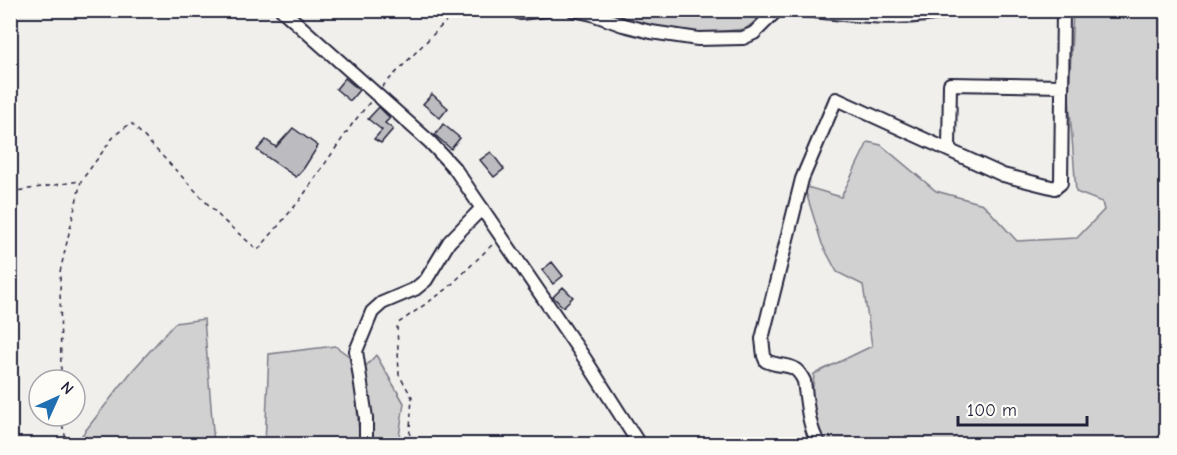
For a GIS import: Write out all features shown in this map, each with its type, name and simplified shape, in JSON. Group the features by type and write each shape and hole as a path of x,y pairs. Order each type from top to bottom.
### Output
{"street":[{"path":"282,10 430,142 455,169 585,359 639,444"},
{"path":"515,10 520,13 547,10"},
{"path":"573,10 651,32 698,39 743,38 754,33 777,10"},
{"path":"802,10 885,16 932,16 952,10"},
{"path":"819,444 813,435 804,381 789,365 766,362 762,339 802,179 836,99 1003,175 1055,188 1061,183 1063,10"},
{"path":"949,149 950,84 1062,86"},
{"path":"366,444 366,418 356,351 372,312 382,303 415,289 426,280 449,242 482,208"}],"path":[{"path":"61,368 60,272 69,228 81,181 115,135 131,123 224,221 258,250 300,200 353,123 377,94 458,10"},
{"path":"10,192 81,181"},
{"path":"409,444 412,397 399,375 397,324 447,289 501,236"},
{"path":"63,428 66,444"}],"shaded area":[{"path":"613,11 769,11 745,29 705,33 635,25"},
{"path":"1073,11 1166,11 1166,444 826,444 811,410 814,374 872,346 863,285 837,272 822,244 804,186 841,197 868,142 881,145 936,191 983,204 1017,241 1077,238 1104,210 1102,202 1076,192 1069,97"},
{"path":"204,319 214,444 75,444 132,371 175,323"},
{"path":"335,346 353,359 360,444 265,444 269,354"},
{"path":"376,355 404,403 398,444 372,444 364,368"}],"building":[{"path":"345,78 359,90 350,101 336,89"},
{"path":"432,94 448,108 440,118 423,104"},
{"path":"379,107 390,118 385,123 393,129 381,143 374,139 382,130 368,119"},
{"path":"443,124 460,138 451,149 435,135"},
{"path":"293,128 318,146 296,177 257,150 266,140 276,147"},
{"path":"491,152 504,169 494,177 480,160"},
{"path":"552,262 563,276 553,284 542,270"},
{"path":"563,287 573,297 563,307 553,297"}]}
